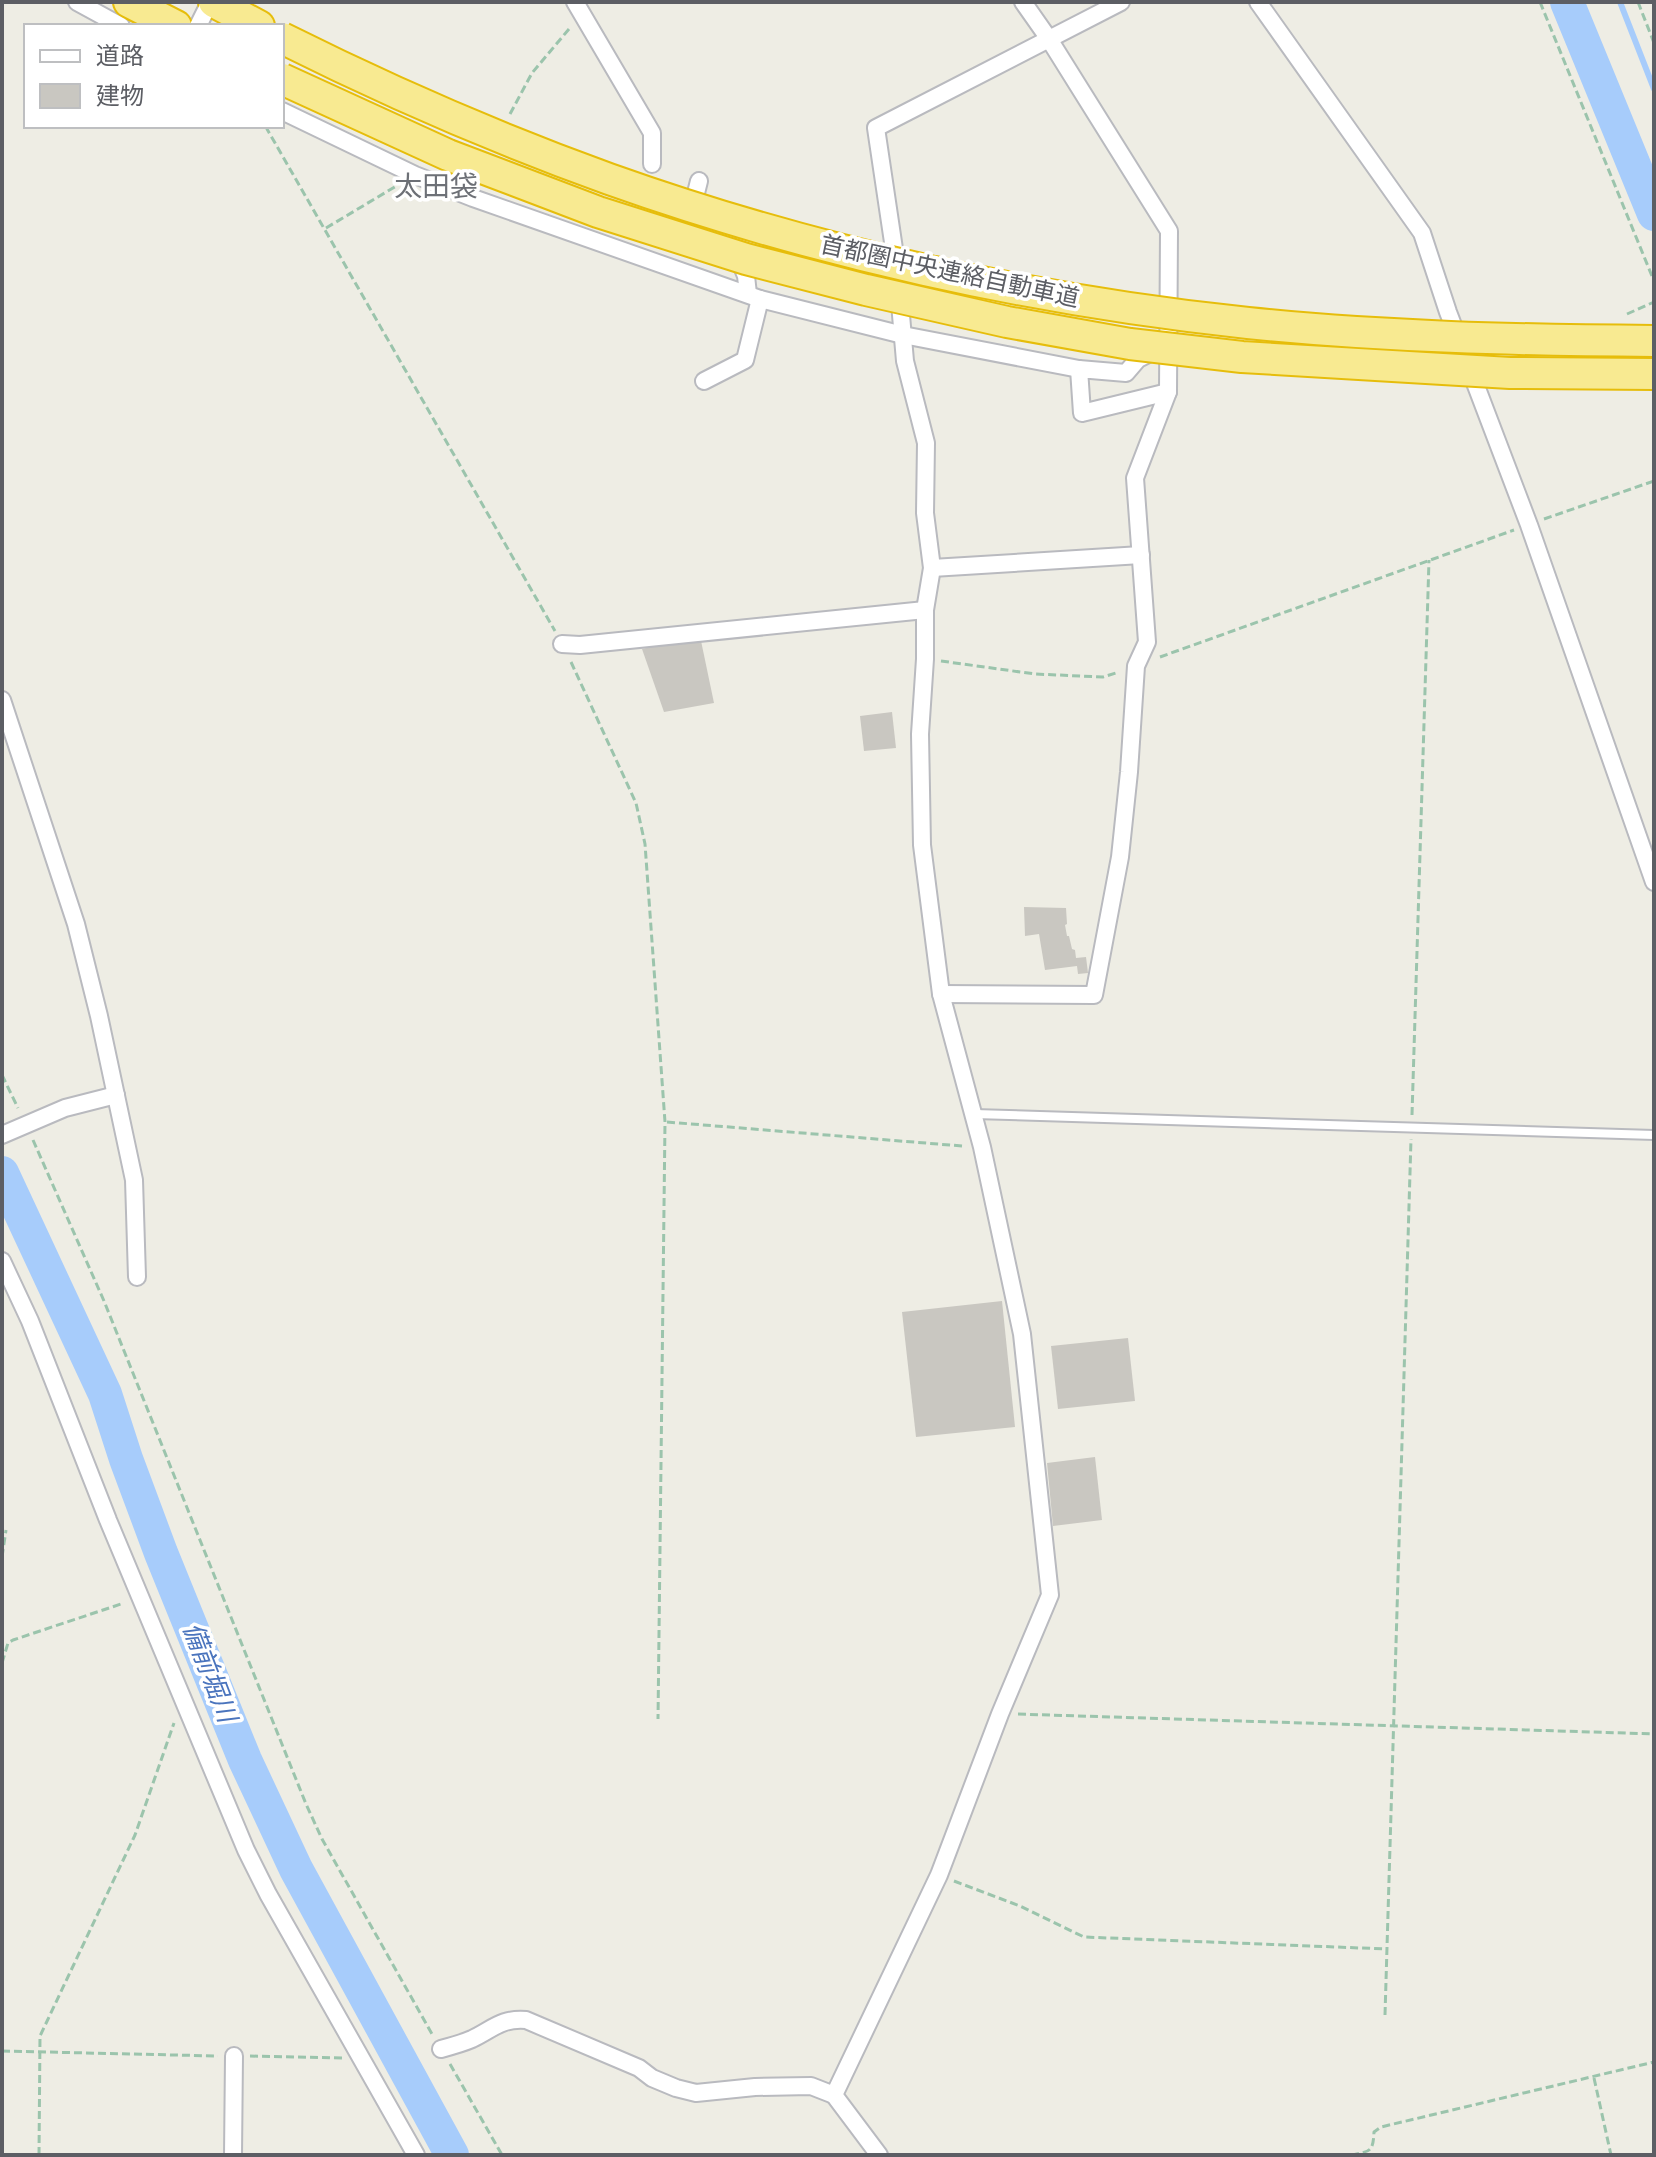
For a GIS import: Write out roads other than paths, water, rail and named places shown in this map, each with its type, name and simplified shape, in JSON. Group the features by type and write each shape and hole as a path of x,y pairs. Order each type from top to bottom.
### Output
{"highway":[{"path":"129,2 172,24"},
{"path":"212,2 255,24"},
{"name":"首都圏中央連絡自動車道","path":"284,39 470,125 609,179 742,222 872,257 1014,288 1247,323 1482,339 1654,341"},
{"name":"首都圏中央連絡自動車道","path":"284,80 448,155 598,212 746,259 1007,322 1130,344 1242,357 1510,373 1654,374"}],"street":[{"path":"77,2 117,24"},
{"path":"199,24 212,2"},
{"path":"941,994 1094,995 1120,857 1136,666 1147,642 1135,478 1168,392 1169,231 1023,2"},
{"path":"834,2095 939,1875 1000,1714 1050,1595 1022,1334 982,1147 941,994 922,845 920,734 925,610 932,568 925,513 926,443 905,361 897,269 876,128 1121,2"},
{"path":"1258,2 1422,233 1448,312 1529,525 1654,882"},
{"path":"578,9 652,133 652,164"},
{"path":"284,112 415,175 473,198 754,296 903,335 1079,369 1126,373 1138,359 1168,344"},
{"path":"699,181 695,197 701,210 737,254 754,296 745,360 704,381"},
{"path":"1079,369 1082,413 1168,392"},
{"path":"932,568 1141,555"},
{"path":"562,644 580,645 925,610"},
{"path":"2,700 76,924 134,1180 137,1277"},
{"path":"2,1135 65,1108 116,1095"},
{"path":"2,1261 30,1321 108,1520 246,1850 416,2155"},
{"path":"441,2049 471,2040 500,2023 513,2019 526,2020 639,2068 652,2078 696,2093 755,2087 811,2086 834,2095 879,2155"},
{"path":"233,2155 234,2056"}],"lane":[{"path":"973,1114 1654,1135"}],"waterway":[{"path":"1567,2 1654,214"},
{"path":"1620,2 1654,89"},
{"name":"備前堀川","path":"2,1173 105,1394 161,1553 245,1760 296,1869 452,2155"}],"district":[{"name":"太田袋","path":"436,185"}]}
